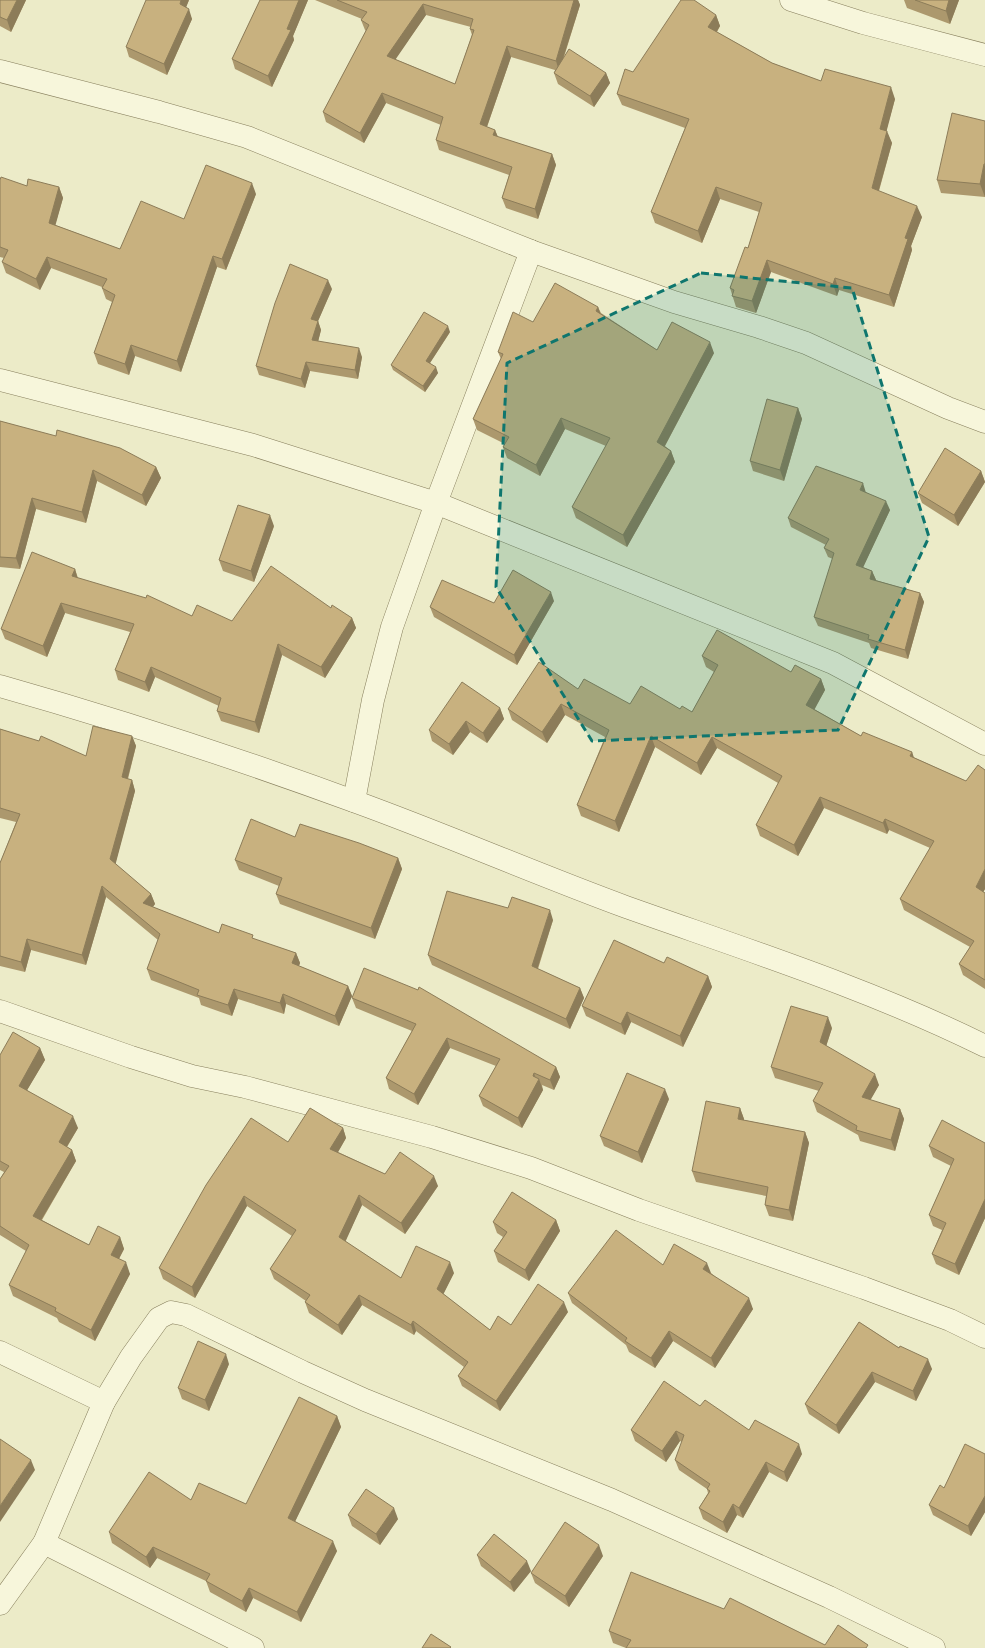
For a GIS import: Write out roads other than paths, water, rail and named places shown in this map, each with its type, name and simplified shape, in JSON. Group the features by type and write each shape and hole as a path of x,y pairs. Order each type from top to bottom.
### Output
{"street":[{"path":"791,0 863,23 985,55"},
{"path":"0,72 159,112 247,137 531,251 674,302 759,327 806,343 948,408 985,422"},
{"path":"354,801 373,700 392,627 436,504 531,251"},
{"path":"0,380 253,445 436,504 833,663 985,744"},
{"path":"0,686 99,714 354,801 626,907 729,942 928,1018 985,1046"},
{"path":"0,1011 130,1057 192,1076 244,1087 432,1137 531,1168 639,1210 864,1288 950,1320 985,1337"},
{"path":"0,1604 44,1543 104,1402 131,1357 159,1318 171,1312 186,1315 365,1400 612,1500 829,1597 934,1648"},
{"path":"0,1352 104,1402"},
{"path":"44,1543 253,1648"}]}
